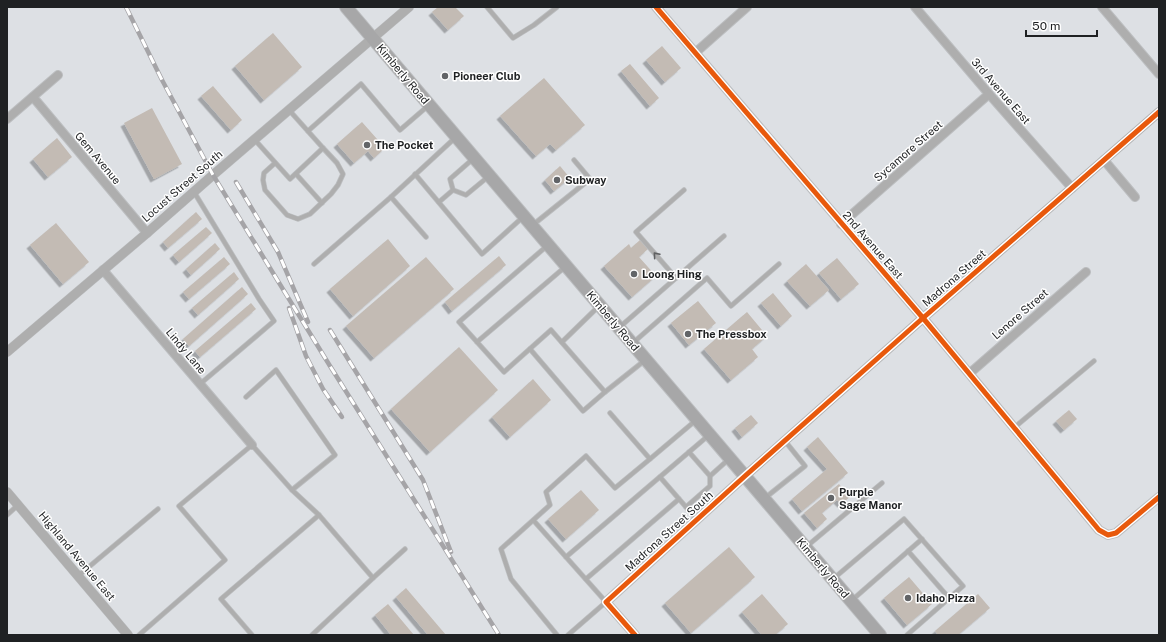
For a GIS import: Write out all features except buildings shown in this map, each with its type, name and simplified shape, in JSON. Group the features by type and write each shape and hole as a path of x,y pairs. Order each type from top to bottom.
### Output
{"main road":[{"name":"Kimberly Road","path":"346,7 880,635"}],"street":[{"name":"Locust Street South","path":"7,352 409,7"},
{"name":"2nd Avenue East","path":"656,7 970,373 1099,530 1108,535 1116,533 1159,497"},
{"path":"695,53 747,7"},
{"name":"3rd Avenue East","path":"915,7 1072,188"},
{"path":"1102,7 1159,74"},
{"path":"7,119 58,75"},
{"name":"Sycamore Street","path":"841,224 989,94"},
{"name":"Gem Avenue","path":"33,97 147,233"},
{"name":"Madrona Street","path":"745,476 1159,112"},
{"path":"1104,160 1136,197"},
{"name":"Lindy Lane","path":"103,270 252,445"},
{"name":"Lenore Street","path":"970,373 1086,272"},
{"name":"Madrona Street South","path":"606,602 745,476"},
{"name":"Highland Avenue East","path":"7,492 128,635"},
{"path":"606,602 634,635"}],"lane":[{"path":"487,7 513,38 534,25 557,7"},
{"path":"308,131 361,84 400,130 429,104"},
{"path":"275,163 264,173 263,180 265,190 287,215 298,219 310,214 331,194 338,185 343,174 337,163 288,110"},
{"path":"314,264 391,197 456,137"},
{"path":"254,139 290,179 323,148"},
{"path":"453,190 450,179 474,158"},
{"path":"532,226 590,179 574,160"},
{"path":"296,174 322,203"},
{"path":"415,174 482,254 524,216"},
{"path":"453,190 466,195 489,176"},
{"path":"439,202 453,190"},
{"path":"676,278 636,232 684,190"},
{"path":"194,192 274,321 200,384"},
{"path":"391,197 426,237"},
{"path":"619,328 724,236"},
{"path":"548,245 459,322 504,372 551,330 605,392"},
{"path":"632,343 707,278 731,306 779,264"},
{"path":"477,342 566,266"},
{"path":"562,342 600,306"},
{"path":"530,349 583,411 646,360"},
{"path":"1014,427 1094,361"},
{"path":"246,396 276,370 335,455 292,490"},
{"path":"610,413 650,459"},
{"path":"557,635 511,579 501,549 534,521 550,505 546,492 586,456 615,488 697,419"},
{"path":"566,557 710,435"},
{"path":"764,498 805,466 784,441"},
{"path":"139,635 225,560 179,506 252,445 292,490 319,515 373,578"},
{"path":"686,507 710,486 710,476 689,452"},
{"path":"710,476 730,458"},
{"path":"660,477 697,520"},
{"path":"806,547 882,483"},
{"path":"586,579 679,499"},
{"path":"7,515 18,505"},
{"path":"78,576 158,509"},
{"path":"252,635 221,599 319,515"},
{"path":"832,579 904,519 963,586 907,635"},
{"path":"534,521 606,602 568,635"},
{"path":"851,601 922,539"},
{"path":"312,635 405,549"},
{"path":"908,551 949,598"}],"railway":[{"path":"126,7 162,80 213,175 330,366 499,635"},
{"path":"236,182 278,252 308,322"},
{"path":"289,308 306,356 323,389 342,417"},
{"path":"330,330 423,480 451,552"}],"cycle path":[{"path":"656,7 923,318 1099,530 1108,535 1116,533 1159,497"},
{"path":"635,635 606,602 923,318 1159,112"}],"place":[{"name":"Pioneer Club","path":"445,76"},
{"name":"The Pocket","path":"367,145"},
{"name":"Subway","path":"557,180"},
{"name":"Loong Hing","path":"634,274"},
{"name":"The Pressbox","path":"688,334"},
{"name":"Purple Sage Manor","path":"831,498"},
{"name":"Idaho Pizza","path":"908,598"}]}
